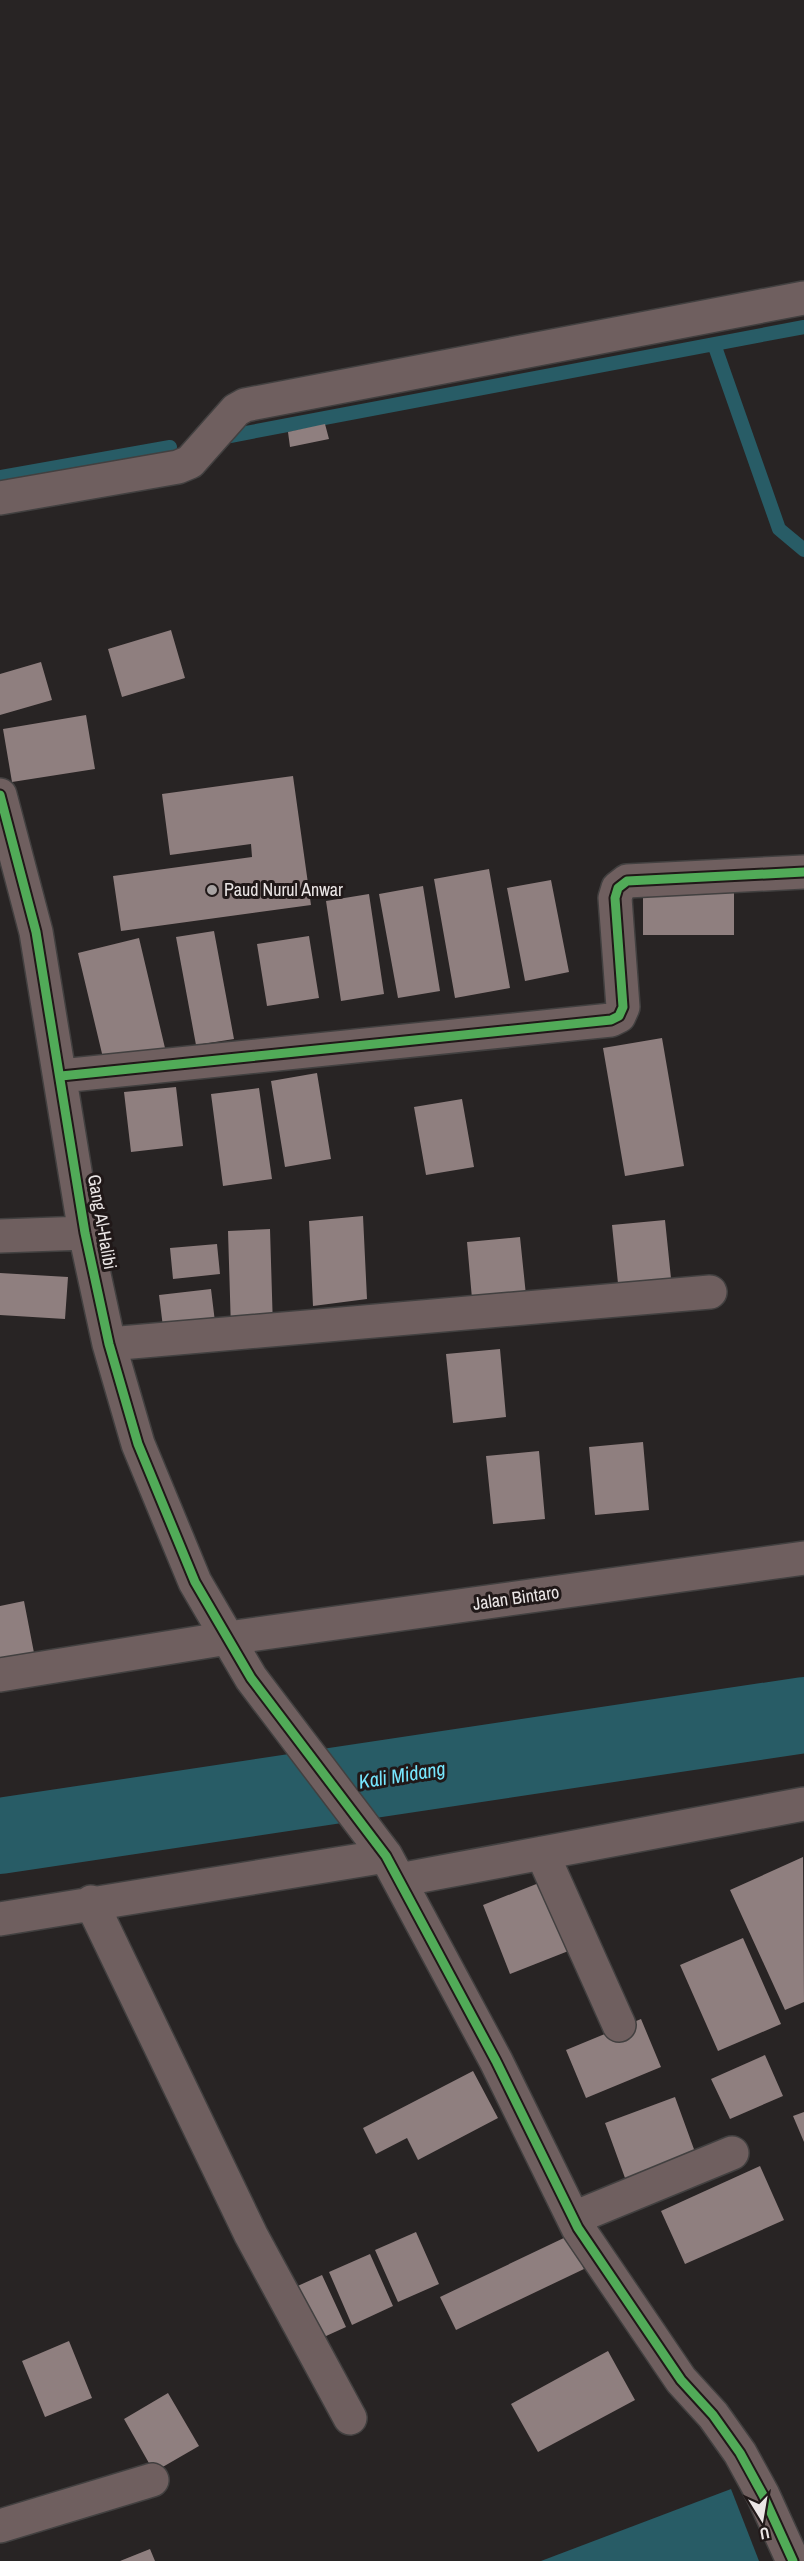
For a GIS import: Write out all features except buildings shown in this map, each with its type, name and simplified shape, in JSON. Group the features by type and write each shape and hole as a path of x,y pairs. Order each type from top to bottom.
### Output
{"street":[{"path":"0,498 178,467 190,462 236,410 245,405 804,298"},
{"name":"Gang Al-Halibi","path":"0,795 36,932 85,1233 109,1344 138,1444 165,1515 195,1582 251,1678 384,1858 496,2061 578,2228 681,2380 712,2415 740,2453 763,2495 793,2561"},
{"path":"61,1076 611,1020 619,1016 623,1007 615,898 622,884 627,881 804,872"},
{"path":"0,1236 85,1233"},
{"path":"109,1344 710,1292"},
{"name":"Jalan Bintaro","path":"0,1675 228,1638 804,1558"},
{"path":"0,1919 91,1902 384,1858 542,1853 804,1804"},
{"path":"542,1853 619,2025"},
{"path":"91,1902 251,2235 350,2418"},
{"path":"574,2218 732,2153"},
{"path":"0,2526 152,2480"}],"water":[{"path":"731,2489 759,2561 541,2561"}],"waterway":[{"path":"230,436 804,327"},
{"path":"714,344 779,529 804,550"},
{"path":"0,477 170,447"},
{"name":"Kali Midang","path":"0,1836 804,1715"}],"cycle path":[{"path":"0,795 36,932 85,1233 109,1344 138,1444 195,1582 251,1678 386,1856 496,2061 578,2228 681,2380 713,2415 740,2453 763,2495 793,2561"},
{"path":"61,1076 611,1020 619,1016 623,1007 615,898 618,888 627,881 804,872"}],"place":[{"name":"Paud Nurul Anwar","path":"212,890"}]}
